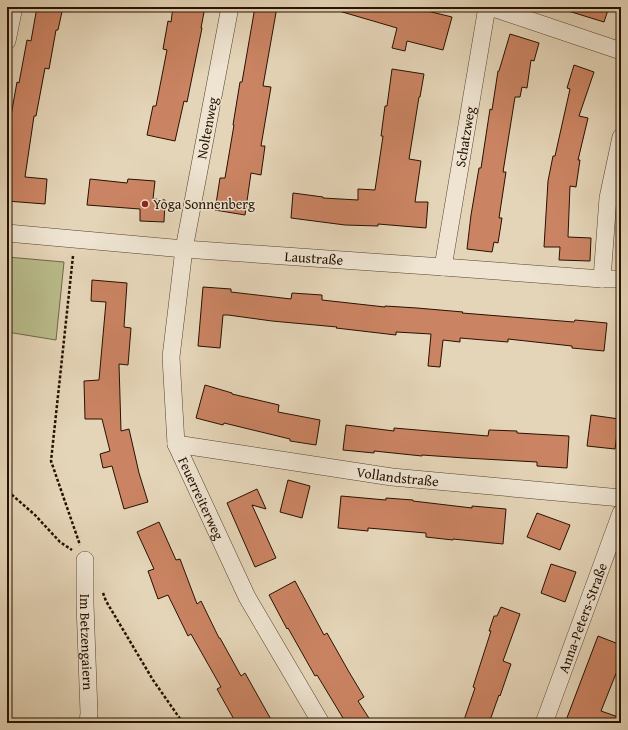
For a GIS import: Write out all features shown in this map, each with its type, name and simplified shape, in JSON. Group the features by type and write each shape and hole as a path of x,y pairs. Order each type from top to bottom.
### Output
{"street":[{"path":"7,41 14,7"},
{"name":"Noltenweg","path":"184,249 230,7"},
{"name":"Schatzweg","path":"443,266 487,7"},
{"path":"490,7 621,51"},
{"path":"602,279 608,198 621,137"},
{"name":"Laustraße","path":"7,233 184,249 443,266 602,279 621,279"},
{"name":"Feuerreiterweg","path":"184,249 171,357 176,444 247,598 321,723"},
{"name":"Vollandstraße","path":"176,444 392,477 621,498"},
{"name":"Anna-Peters-Straße","path":"544,723 621,513"},
{"name":"Im Betzengaiern","path":"85,560 88,723"}],"path":[{"path":"76,239 51,461 85,560"},
{"path":"7,490 35,514 60,542 85,560"},
{"path":"7,493 11,494"},
{"path":"101,588 106,600 153,680 183,723"}],"green space":[{"path":"7,257 64,262 56,340 7,332"}],"building":[{"path":"37,7 63,7 58,30 56,30 49,69 45,68 36,116 34,116 25,177 47,179 45,204 7,201 11,156 7,155 7,138 17,82 19,83 27,40 31,41"},
{"path":"173,7 205,7 187,102 184,101 175,141 147,135 153,106 156,106 167,50 163,49 168,21 171,22"},
{"path":"255,7 277,7 263,86 271,87 261,146 265,146 261,175 251,173 245,215 215,210 220,178 225,178 240,82 242,82"},
{"path":"340,7 411,7 452,17 443,50 407,41 405,51 392,48 397,28 339,11"},
{"path":"566,7 609,7 604,22 565,10"},
{"path":"510,34 539,43 534,61 531,60 527,88 522,87 520,97 515,97 503,172 506,172 499,218 502,218 498,243 494,242 492,252 467,249 471,215 479,168 481,168 490,109 492,110 498,71"},
{"path":"574,65 594,72 579,116 588,118 578,160 580,160 576,187 570,186 568,237 591,238 590,261 559,260 560,247 544,247 548,181 570,89 567,88"},
{"path":"392,69 424,74 409,159 421,161 415,202 428,202 426,228 378,224 378,226 345,225 291,218 293,193 323,198 358,200 358,189 375,190 383,136 381,136 385,106 387,106"},
{"path":"90,179 127,183 128,179 155,181 153,199 165,200 164,222 140,221 140,209 87,205"},
{"path":"92,280 127,283 124,327 131,328 128,365 119,364 121,431 129,429 139,473 148,502 124,509 112,466 103,468 100,454 110,451 102,419 85,419 84,381 99,380 106,302 91,301"},
{"path":"203,287 231,289 231,292 291,299 292,293 322,295 322,300 385,307 417,308 574,322 575,320 607,323 604,351 508,339 508,342 460,338 460,342 443,340 440,367 428,366 431,334 396,332 396,335 228,315 223,315 220,348 198,346"},
{"path":"205,385 232,394 279,405 278,412 320,420 316,445 290,441 290,439 224,423 223,425 196,418"},
{"path":"591,415 619,419 615,449 587,446"},
{"path":"346,425 394,431 394,428 488,436 489,430 569,436 567,468 537,466 537,462 343,450"},
{"path":"288,480 310,486 302,518 280,512"},
{"path":"257,489 266,509 252,505 276,558 255,567 227,503"},
{"path":"341,496 386,500 386,498 413,500 472,508 472,506 506,509 503,544 426,537 426,533 368,528 368,531 338,528"},
{"path":"537,513 570,525 560,550 527,537"},
{"path":"159,522 176,560 180,559 197,604 201,601 219,638 241,676 245,673 273,723 236,723 217,689 221,687 191,634 188,636 168,595 158,599 148,571 154,569 137,532"},
{"path":"551,564 576,572 565,602 541,593"},
{"path":"295,581 324,635 327,633 364,697 358,701 372,723 346,723 317,675 315,676 288,628 287,629 269,595"},
{"path":"501,607 520,614 503,661 511,664 489,723 463,723 475,688 473,687 491,631 489,631 494,616 497,616"},
{"path":"598,636 621,645 621,661 601,711 621,718 621,723 565,723"}],"place":[{"name":"Yoga Sonnenberg","path":"145,204"}]}
